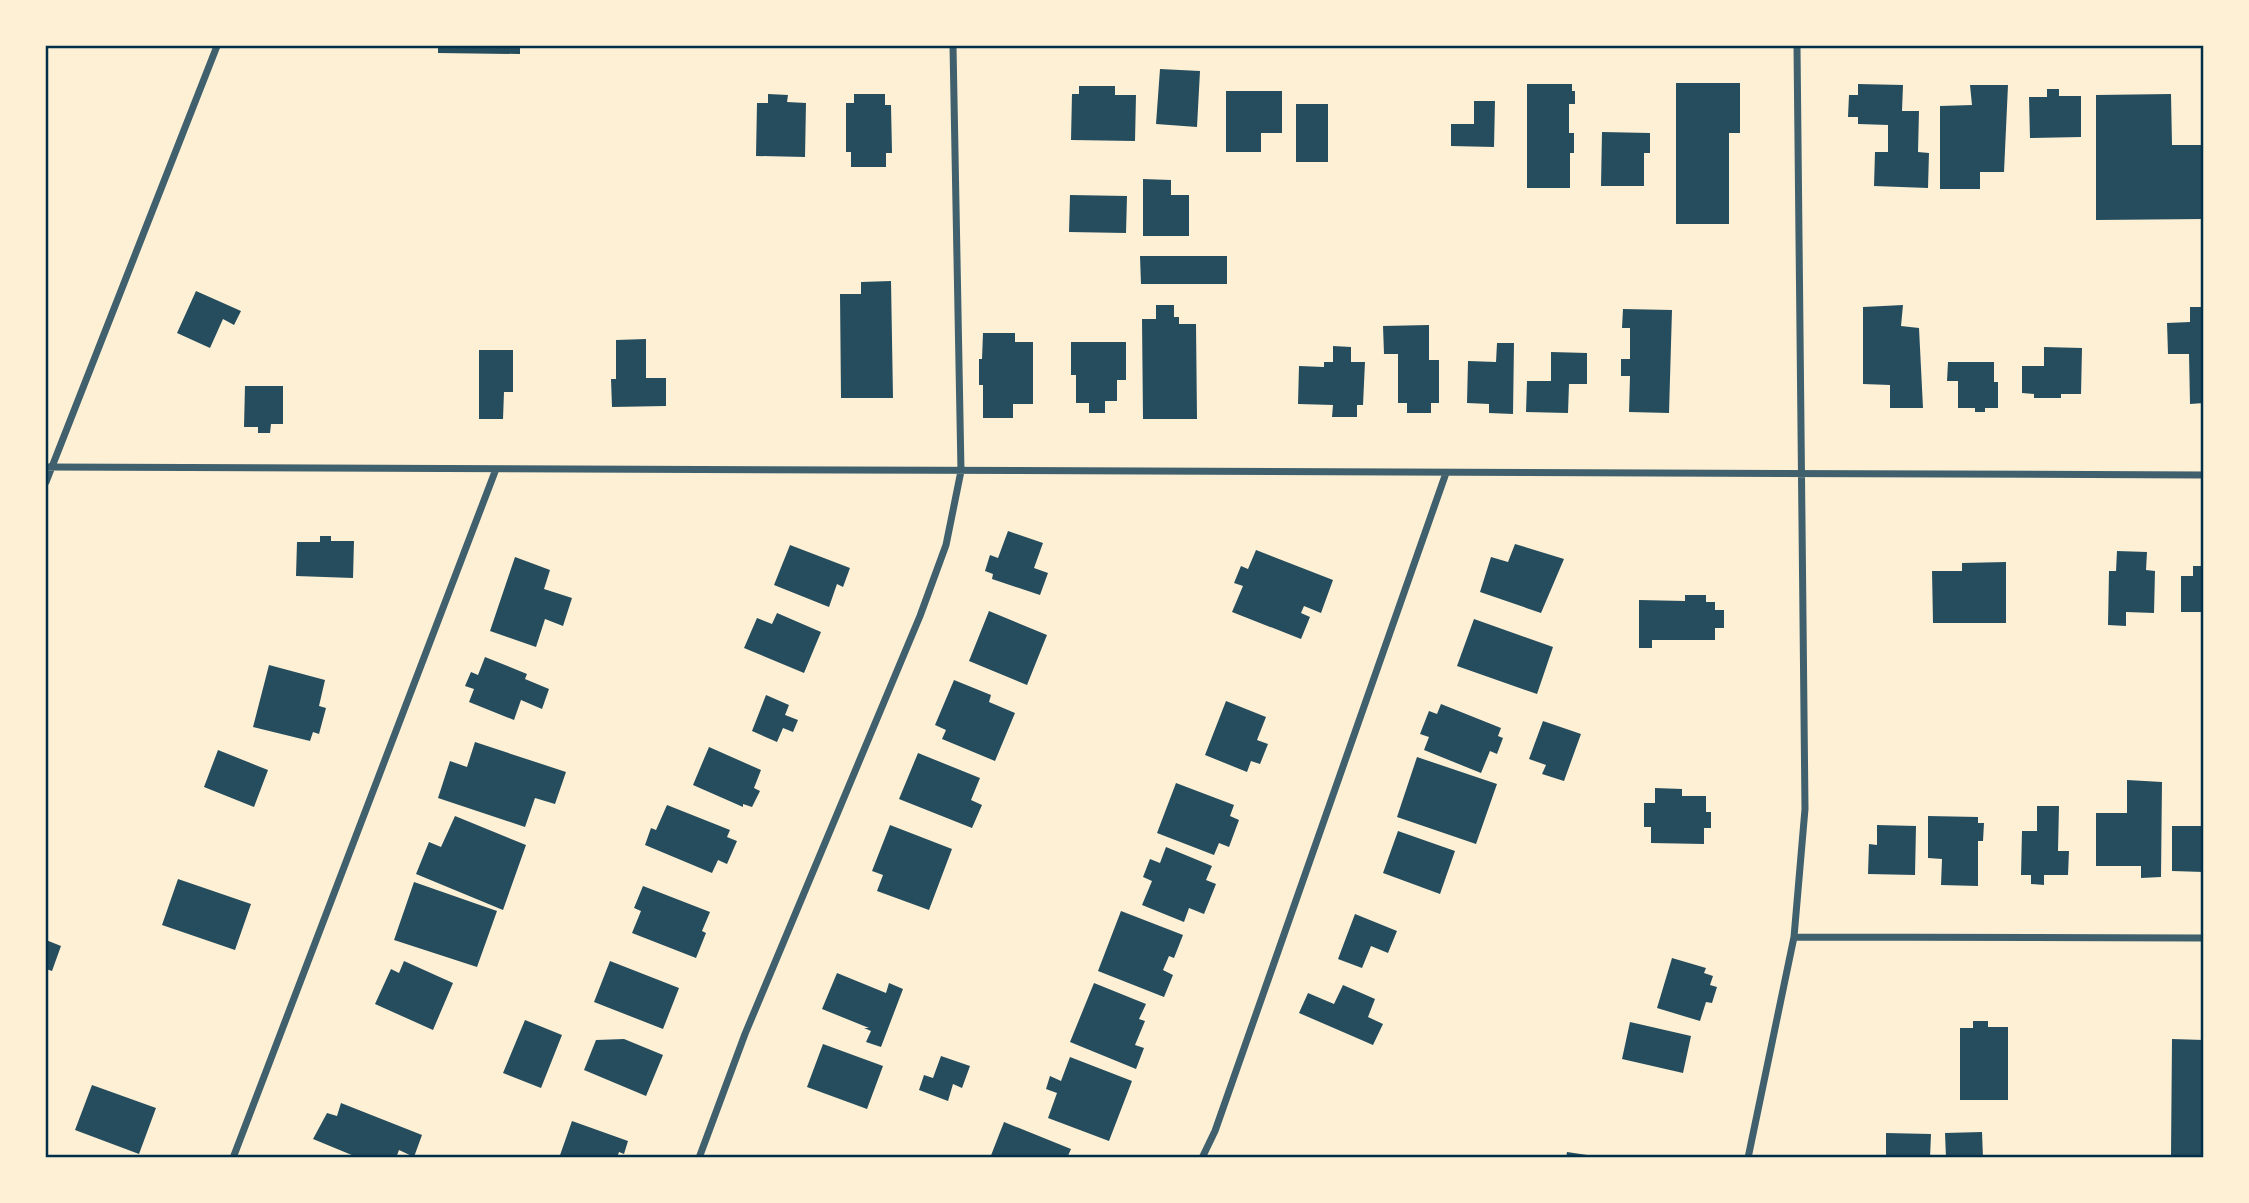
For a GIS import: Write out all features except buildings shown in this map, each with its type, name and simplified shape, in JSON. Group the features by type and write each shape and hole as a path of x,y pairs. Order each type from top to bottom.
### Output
{"street":[{"path":"46,482 49,467 217,46"},
{"path":"699,1157 745,1034 920,615 946,545 961,471 953,46"},
{"path":"1748,1157 1794,937 1805,809 1797,46"},
{"path":"49,467 2203,475"},
{"path":"233,1157 496,469"},
{"path":"1202,1157 1215,1131 1446,472"},
{"path":"1794,937 2203,938"}]}
